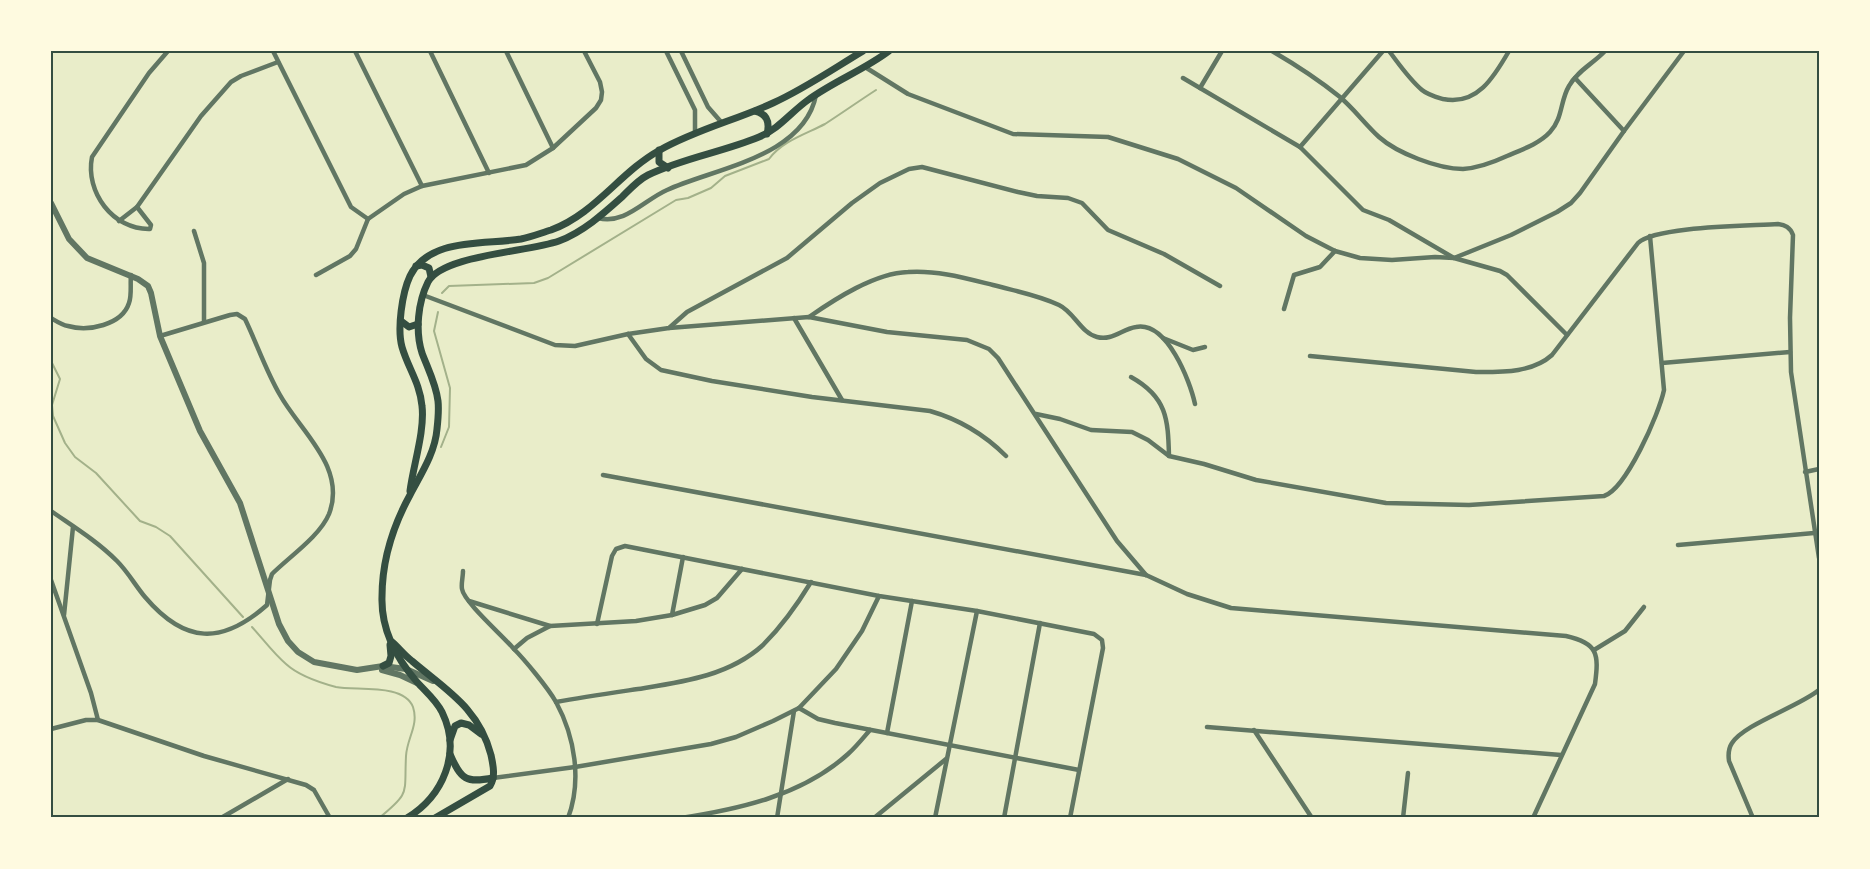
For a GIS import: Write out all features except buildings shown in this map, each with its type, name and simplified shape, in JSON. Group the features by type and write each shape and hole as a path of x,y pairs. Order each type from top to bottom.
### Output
{"main road":[{"path":"409,496 421,429 422,407 414,375 401,346 399,331 405,290 416,267 430,254 449,247 521,238 554,229 582,214 639,162 659,150 787,97 863,51"},
{"path":"383,666 389,663 391,656 381,597 386,561 393,531 426,466 437,432 438,402 432,377 421,350 418,324 423,295 431,277 450,265 540,248 563,240 598,218 643,178 767,134 816,95 889,51"},
{"path":"754,111 763,114 768,121 767,134"},
{"path":"659,150 660,162 668,168"},
{"path":"416,267 429,268 431,277"},
{"path":"401,321 409,327 418,324"},
{"path":"389,640 406,669 442,713 450,754 456,768 465,778 473,781 493,778"},
{"path":"389,640 449,689 474,718 493,763 493,778 487,788 435,818"},
{"path":"449,741 455,726 461,723 469,725 483,735"},
{"path":"407,818 420,810 435,795 443,779 450,754"}],"street":[{"path":"137,207 151,225 151,229 132,227 118,221 105,209 92,177 92,157 149,73 168,51"},
{"path":"273,51 351,207 368,219"},
{"path":"355,51 422,186"},
{"path":"430,51 489,173"},
{"path":"506,51 553,148"},
{"path":"316,275 350,256 356,249 368,219 405,194 422,186 526,165 553,148 596,108 601,100 600,81 585,51"},
{"path":"666,51 695,110 695,134"},
{"path":"681,51 708,107 722,123"},
{"path":"1200,88 1222,51"},
{"path":"1272,51 1314,77 1342,99 1380,138 1397,150 1420,159 1462,169 1501,159 1538,142 1549,133 1557,123 1566,93 1575,78 1605,51"},
{"path":"1300,147 1383,51"},
{"path":"1389,51 1425,92 1435,97 1458,100 1467,99 1490,82 1509,51"},
{"path":"1454,258 1511,235 1557,213 1571,203 1684,51"},
{"path":"118,221 137,207 201,116 231,82 241,75 278,62"},
{"path":"865,67 908,94 1013,134 1108,137 1178,159 1236,188 1306,236 1335,251 1360,258 1392,260 1454,258 1500,271 1567,335"},
{"path":"1183,78 1300,147 1364,210 1389,220 1454,258"},
{"path":"1575,78 1624,130"},
{"path":"598,218 616,220 644,206 665,191 727,169 781,144 813,108 816,95"},
{"path":"669,328 687,312 787,258 852,203 880,183 909,169 922,167 1018,192 1068,198 1082,203 1108,230 1164,254 1220,286"},
{"path":"51,202 69,239 87,258 131,275 143,282 151,293 160,336 180,387 200,431 240,502 279,624 288,640 298,652 314,662 357,670 386,670 418,684"},
{"path":"1310,356 1442,370 1499,372 1538,365 1552,355 1638,243 1650,236 1684,230 1778,224 1789,228 1793,235 1790,352 1805,472 1819,558"},
{"path":"194,231 204,263 204,322"},
{"path":"1036,414 1060,419 1091,430 1124,430 1139,434 1169,456 1283,485 1386,503 1469,506 1604,496 1617,488 1625,478 1657,413 1664,390 1650,236"},
{"path":"1284,309 1294,275 1320,267 1335,251"},
{"path":"809,317 840,297 894,273 940,273 978,281 1062,306 1086,330 1098,338 1111,337 1129,328 1148,327 1162,338 1182,366 1191,386 1195,404"},
{"path":"51,318 68,326 79,328 99,326 116,319 129,304 131,275"},
{"path":"423,295 555,345 575,346 628,334 669,328 809,317 887,332 967,340 981,344 998,358 1117,541 1146,575"},
{"path":"51,511 94,540 119,563 146,597 164,615 196,633 205,635 231,629 267,605 272,574 323,525 332,499 329,470 321,454 280,395 245,319 237,314 230,315 160,336"},
{"path":"794,318 842,400"},
{"path":"628,334 646,359 661,370 712,381 930,411 947,416 995,444 1006,456"},
{"path":"1162,338 1193,350 1205,347"},
{"path":"1662,363 1790,352"},
{"path":"1131,377 1151,391 1164,411 1169,435 1169,456"},
{"path":"1805,472 1819,470"},
{"path":"603,476 1146,575 1187,594 1231,608 1581,639 1594,650 1598,664 1595,684 1533,818"},
{"path":"64,618 73,527"},
{"path":"1678,545 1814,533"},
{"path":"597,624 609,566 616,549 625,546 879,596 977,611 1094,634 1103,643 1070,818"},
{"path":"672,615 683,557"},
{"path":"469,601 549,626 597,624 672,615 705,605 717,598 741,569"},
{"path":"463,571 462,591 469,601 514,649 556,702 569,737 575,767 575,796 568,818"},
{"path":"51,580 91,693 98,720"},
{"path":"556,702 678,682 717,673 751,654 762,645 787,619 811,582"},
{"path":"493,778 711,744 754,730 796,710 836,669 862,631 879,596"},
{"path":"886,733 912,601"},
{"path":"1594,650 1625,631 1644,607"},
{"path":"935,818 977,611"},
{"path":"1004,818 1040,623"},
{"path":"514,649 527,638 549,626"},
{"path":"370,669 383,666 406,669 449,689"},
{"path":"1753,818 1729,761 1728,752 1732,743 1737,737 1759,723 1791,708 1819,690"},
{"path":"796,710 818,719 1079,770"},
{"path":"777,818 796,710"},
{"path":"51,729 86,720 98,720 204,756 288,779 314,790 330,818"},
{"path":"1207,727 1562,755"},
{"path":"681,818 736,808 780,794 826,770 848,754 870,730"},
{"path":"1254,730 1312,818"},
{"path":"874,818 947,758"},
{"path":"1403,818 1408,773"},
{"path":"221,818 288,779"}],"waterway":[{"path":"442,293 449,286 534,283 548,278 676,200 688,198 711,188 725,176 769,159 787,143 825,124 876,90"},
{"path":"438,312 434,331 450,388 449,427 441,447"},
{"path":"51,361 60,379 52,405 53,416 65,443 75,457 96,473 140,521 170,536 243,617"},
{"path":"252,627 282,660 303,675 336,687 390,691 408,699 413,707 415,720 407,749 404,792 396,803 379,818"}]}
